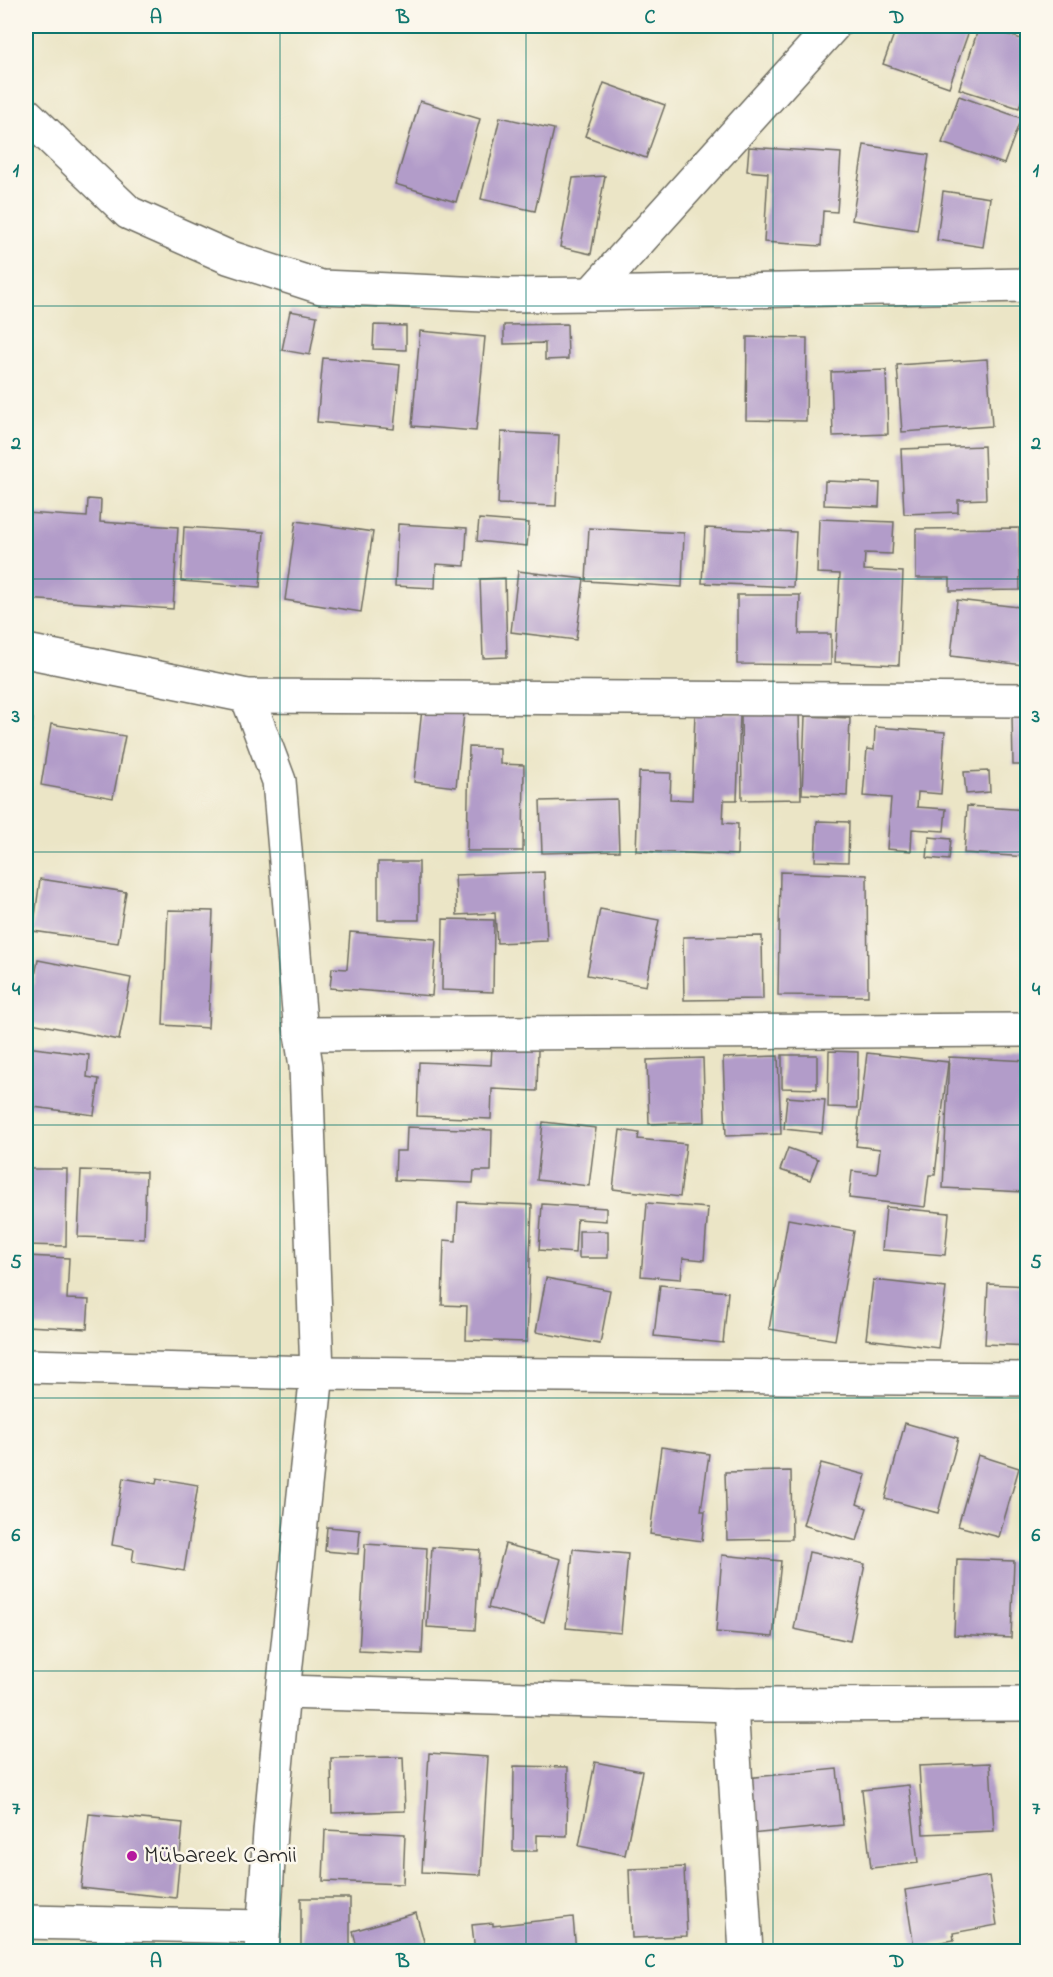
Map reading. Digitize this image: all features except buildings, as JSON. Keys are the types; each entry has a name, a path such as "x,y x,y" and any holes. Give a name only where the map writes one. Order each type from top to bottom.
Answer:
{"street":[{"path":"591,294 834,26"},
{"path":"26,114 129,213 228,257 321,287 508,295 1028,285"},
{"path":"26,651 246,696 1028,700"},
{"path":"26,1922 263,1940 283,1692 317,1373 306,1066 301,1034 279,781 246,696"},
{"path":"301,1034 1028,1030"},
{"path":"26,1366 317,1373 1028,1379"},
{"path":"283,1692 1027,1711"},
{"path":"731,1705 746,1952"}],"place":[{"name":"Mübareek Camii","path":"132,1856"}]}
